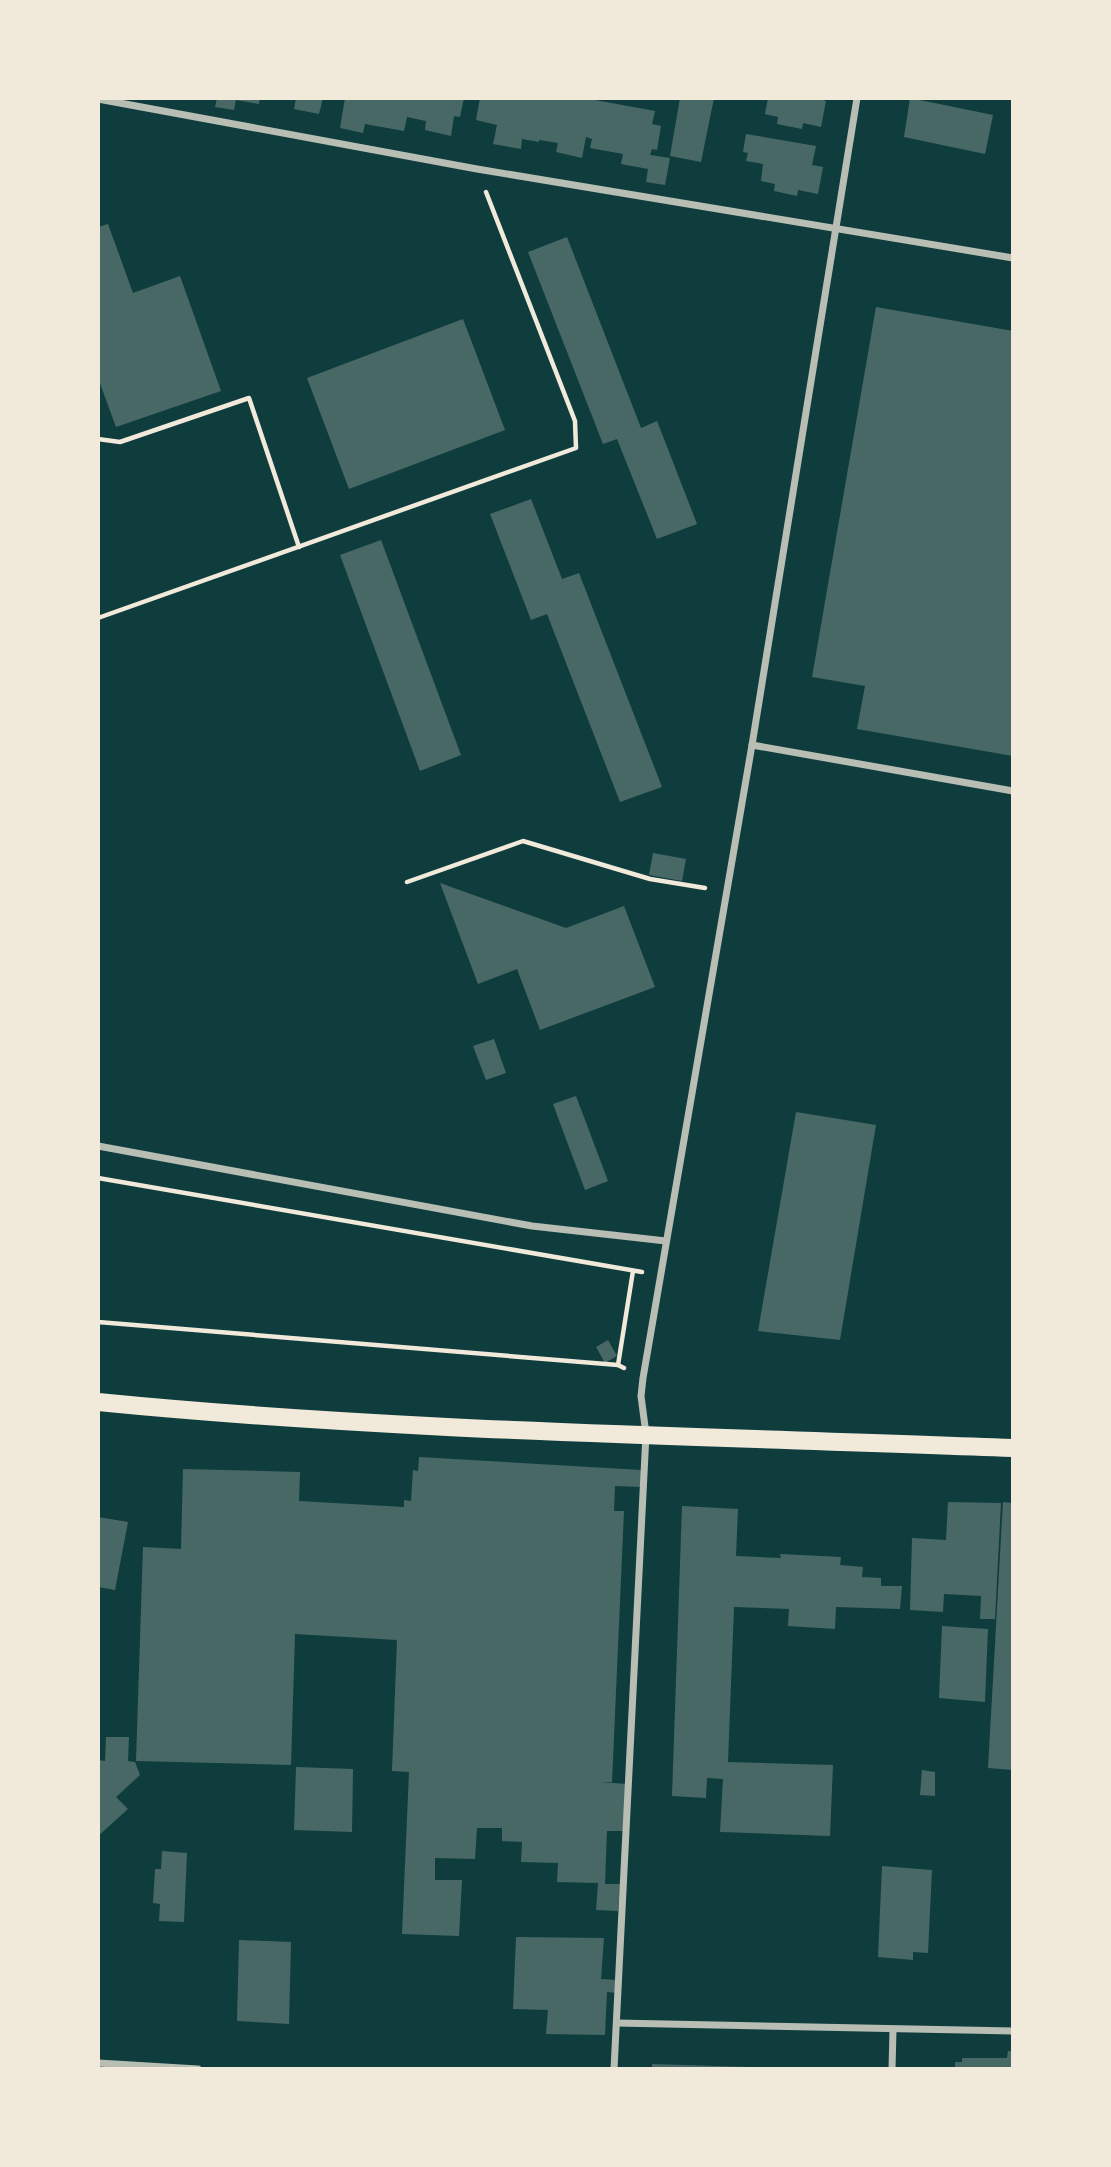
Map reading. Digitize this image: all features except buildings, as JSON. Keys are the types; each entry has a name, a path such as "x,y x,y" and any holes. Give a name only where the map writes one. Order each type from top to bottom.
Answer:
{"main road":[{"path":"98,1402 196,1412 386,1423 1013,1448"}],"street":[{"path":"614,2069 646,1434 643,1378 752,745 857,98"},
{"path":"98,99 477,169 1013,258"},
{"path":"752,745 1013,791"},
{"path":"98,1146 532,1226 666,1241"},
{"path":"617,2023 1013,2031"},
{"path":"892,2069 893,2030"},
{"path":"98,2063 198,2069"}],"path":[{"path":"98,618 576,448 575,421 477,169"},
{"path":"98,439 120,442 249,398 299,547"},
{"path":"407,882 523,841 650,878 727,891"},
{"path":"98,1178 660,1274"},
{"path":"618,1365 633,1271"},
{"path":"98,1322 618,1365 643,1378"}]}
